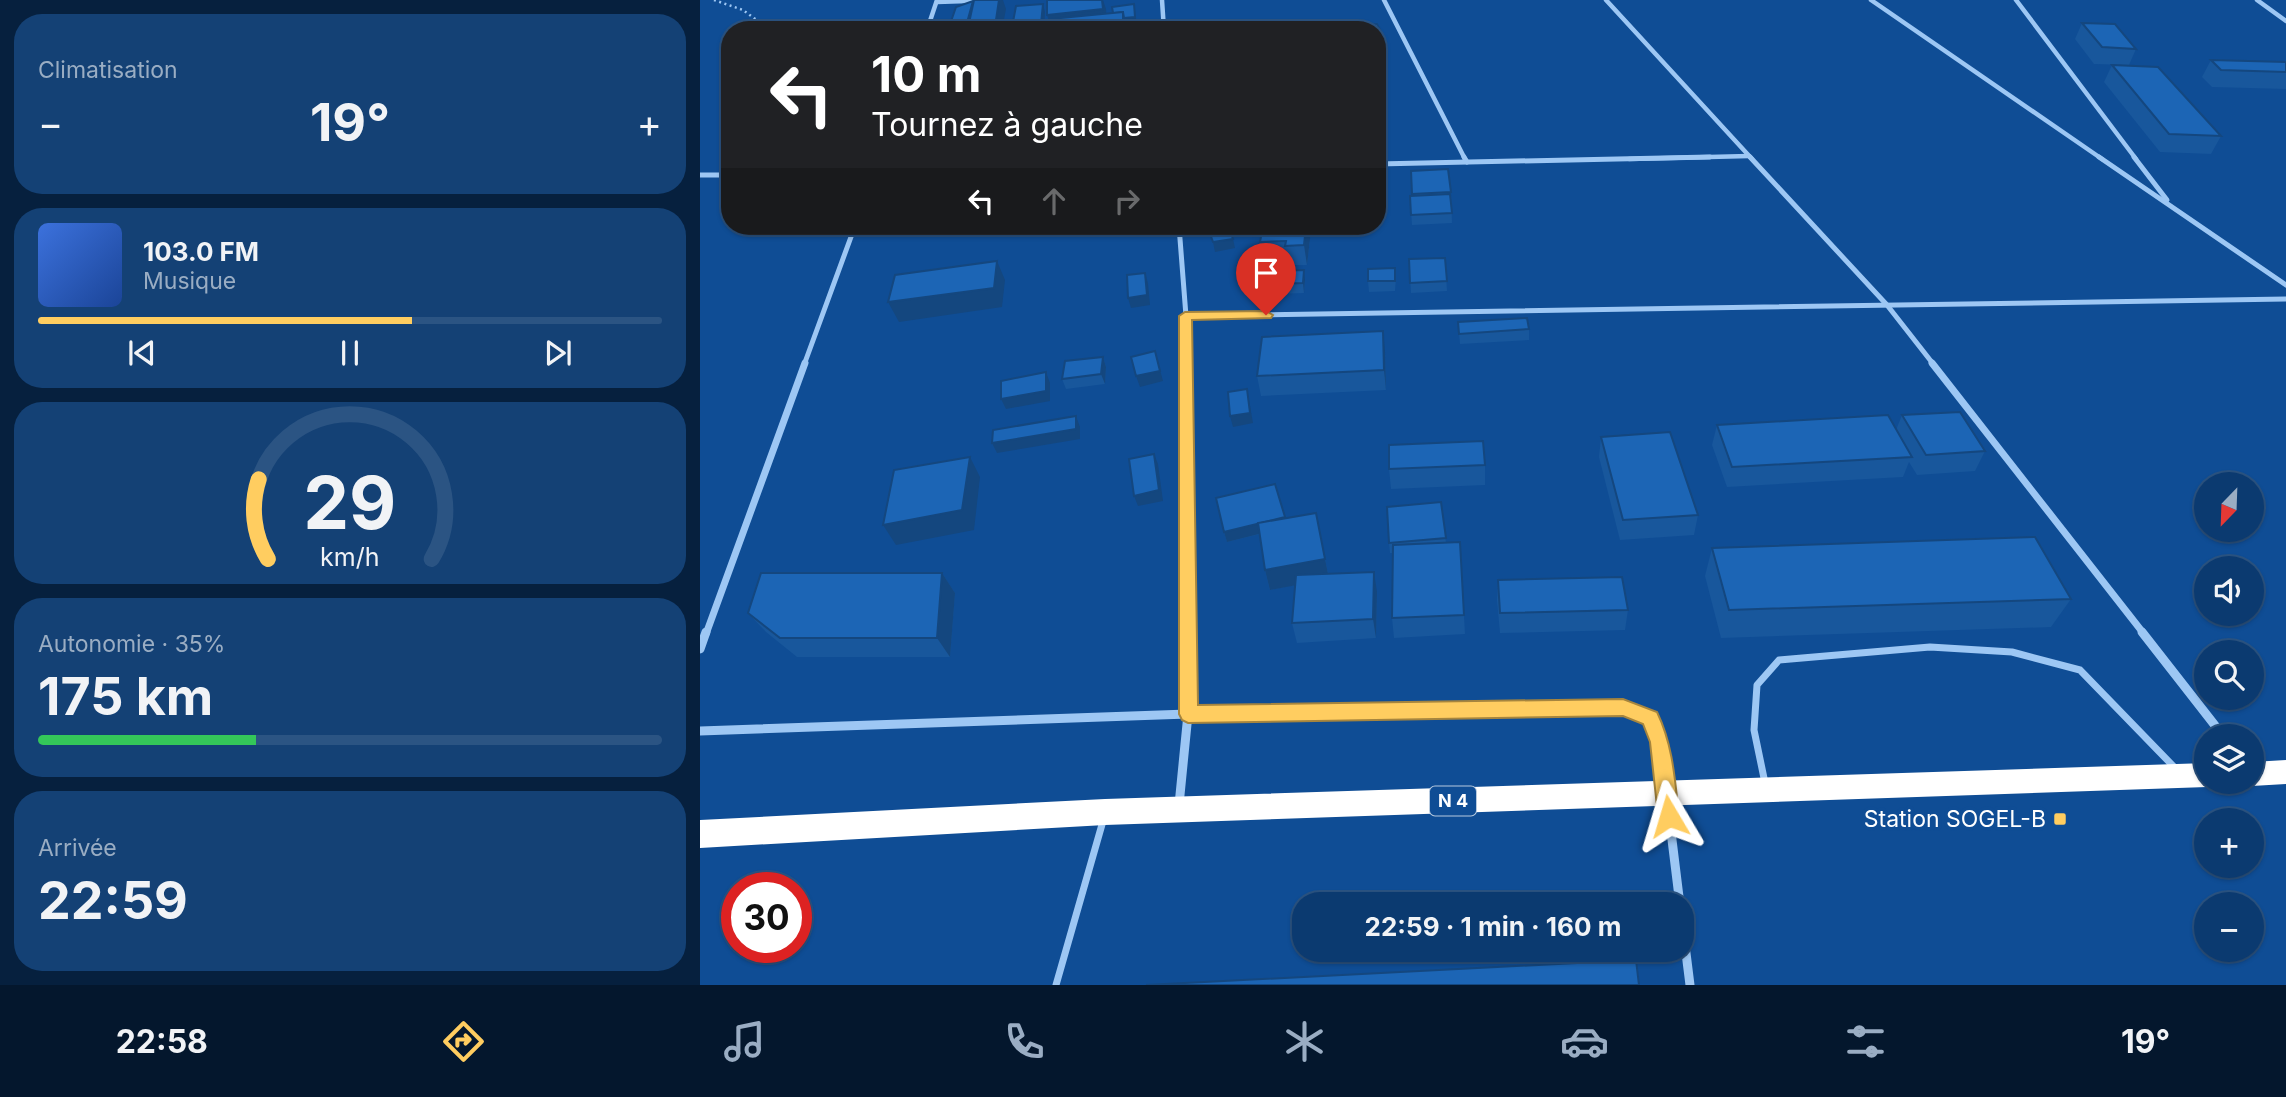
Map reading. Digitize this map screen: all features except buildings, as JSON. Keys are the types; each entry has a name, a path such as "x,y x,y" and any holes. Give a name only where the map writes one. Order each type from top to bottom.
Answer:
{"highway":[{"path":"2264,773 2286,772"},
{"name":"N 4","path":"700,835 1105,811 2194,776"}],"street":[{"path":"929,21 937,1 997,0"},
{"path":"1162,0 1163,21"},
{"path":"1384,0 1467,162"},
{"path":"1606,0 1887,305 2214,724"},
{"path":"1871,0 2286,285"},
{"path":"2016,0 2171,206"},
{"path":"2257,0 2286,21"},
{"path":"1386,164 1749,156"},
{"path":"700,175 721,175"},
{"path":"700,649 852,235"},
{"path":"1179,810 1188,714 1185,316 1180,235"},
{"path":"1185,316 2286,299"},
{"path":"700,731 1188,714 1623,708 1650,718 1660,742 1678,892"},
{"path":"1687,962 1690,985"}],"lane":[{"path":"1766,789 1754,730 1757,685 1779,660 1930,647 2012,652 2080,670 2194,775"},
{"path":"1056,985 1105,811"}],"path":[{"path":"714,0 743,10 758,21"}],"place":[{"name":"Station SOGEL-B","path":"2060,819"}],"route":[{"path":"1266,315 1185,316 1188,714 1623,708 1650,718 1660,742 1669,816"}]}
